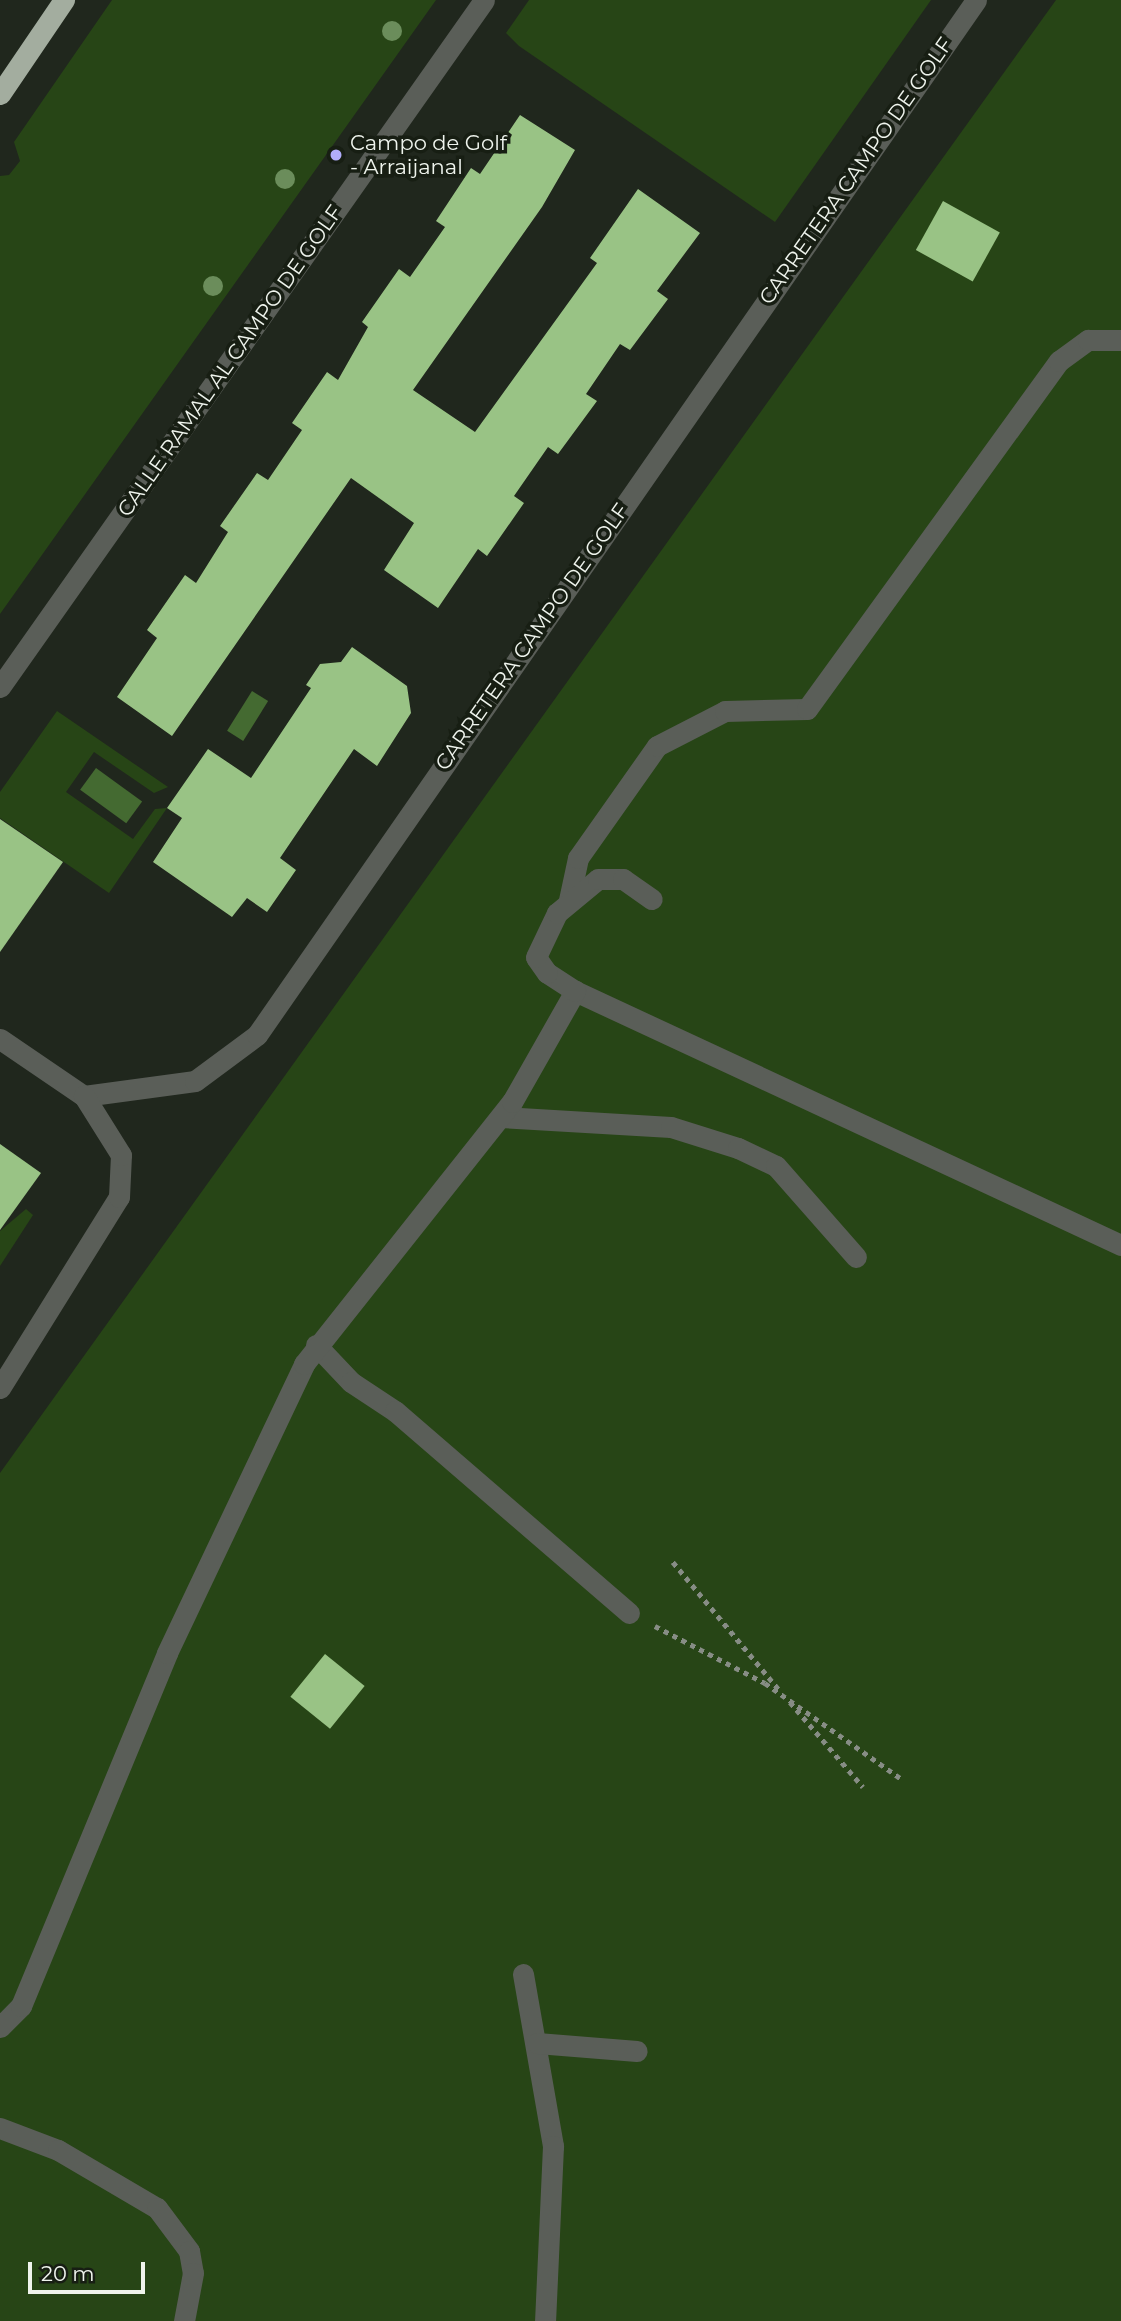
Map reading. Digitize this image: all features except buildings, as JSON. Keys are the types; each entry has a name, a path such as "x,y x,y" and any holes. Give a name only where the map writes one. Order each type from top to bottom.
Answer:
{"highway":[{"path":"0,94 64,0"}],"street":[{"name":"CALLE RAMAL AL CAMPO DE GOLF","path":"0,687 484,0"},
{"name":"CARRETERA CAMPO DE GOLF","path":"84,1096 195,1082 257,1035 976,0"},
{"path":"1121,340 1088,340 1059,361 807,709 725,711 657,746 578,858 569,900 536,957 547,973 575,991 1121,1245"},
{"path":"569,900 598,879 622,879 652,899"},
{"path":"0,2027 21,2006 167,1653 304,1364 316,1345 501,1117 575,991"},
{"path":"0,1039 84,1096 121,1155 119,1197 0,1388"},
{"path":"501,1117 671,1127 738,1148 776,1166 856,1257"},
{"path":"316,1345 341,1371 395,1411 629,1613"},
{"path":"304,1364 341,1371"},
{"path":"523,1974 544,2049 553,2146 545,2321"},
{"path":"544,2049 637,2050"},
{"path":"0,2128 58,2150 157,2208 189,2251 193,2273 184,2321"}],"path":[{"path":"673,1562 863,1787"},
{"path":"629,1613 785,1697 900,1778"}],"shaded area":[{"path":"112,0 436,0 0,614 0,176 9,175 20,161 14,142"},
{"path":"529,0 931,0 775,222 519,46 506,33"},
{"path":"1056,0 1121,0 1121,2321 0,2321 0,1473"},
{"path":"252,691 268,701 243,741 227,731"},
{"path":"57,711 168,787 154,793 94,752 66,792 133,839 155,809 167,808 109,893 0,818 0,792"},
{"path":"96,768 142,802 126,823 80,790"},
{"path":"26,1209 33,1215 0,1266 0,1231"}],"place":[{"name":"Campo de Golf - Arraijanal","path":"336,155"}]}
